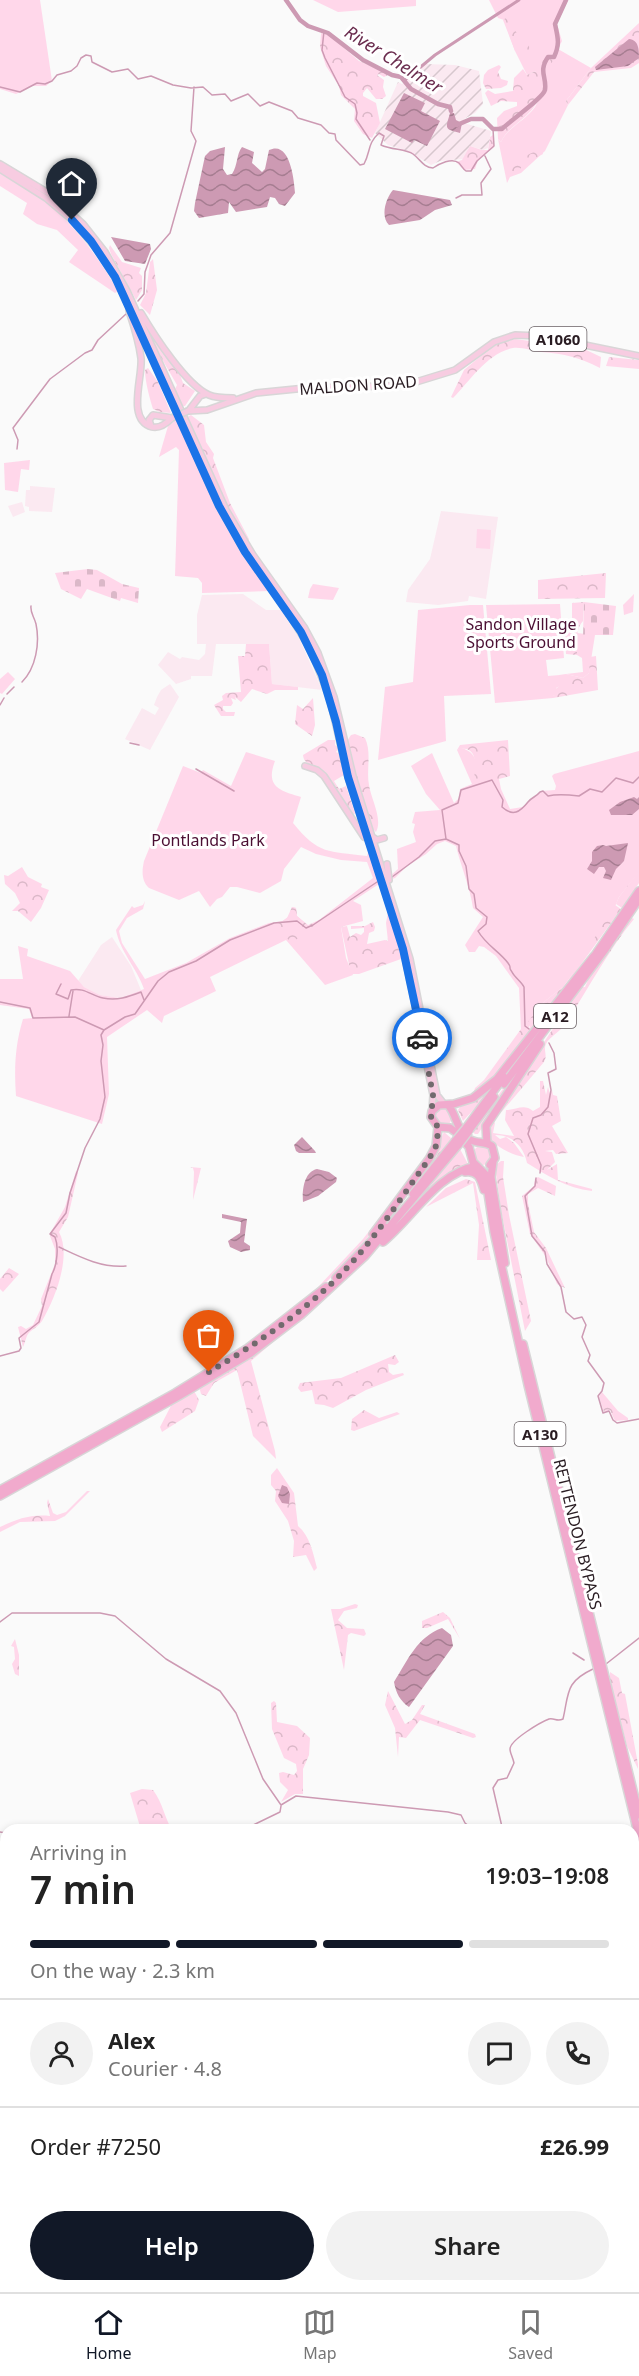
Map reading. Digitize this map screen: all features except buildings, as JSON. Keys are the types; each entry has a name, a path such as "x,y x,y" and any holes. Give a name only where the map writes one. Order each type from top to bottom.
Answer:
{"highway":[{"name":"A12","path":"467,1130 639,891"},
{"name":"A12","path":"365,1256 458,1142 584,976 639,899"},
{"name":"A12","path":"446,1105 473,1098 497,1079 594,956"},
{"name":"A12","path":"487,1143 485,1131 489,1120 584,976"},
{"path":"438,1127 432,1120 432,1111 446,1105 452,1110 457,1125 468,1138 476,1142 487,1143"},
{"name":"A12","path":"355,1258 429,1159 438,1138 438,1127"},
{"name":"RETTENDON BYPASS","path":"438,1127 450,1128 457,1134 466,1143 485,1174 490,1210 523,1362 597,1656"},
{"name":"A12","path":"0,1490 175,1393 248,1348 298,1311 355,1258 397,1214 458,1142"},
{"name":"RETTENDON BYPASS","path":"487,1143 494,1150 491,1177 507,1274 636,1824"},
{"path":"479,1166 493,1162"},
{"name":"A12","path":"0,1496 251,1353 320,1299 365,1256 390,1236 451,1174 479,1166"},
{"name":"A12","path":"432,1193 454,1176 471,1171 481,1179 490,1210"},
{"name":"RETTENDON BYPASS","path":"602,1678 639,1815"}],"main road":[{"path":"0,164 50,194 83,224 105,252 160,342 192,382 209,395 213,403 210,408 188,411 161,426 151,426 143,422 138,414 140,349 126,304 110,269"},
{"path":"0,169 46,198 72,220 91,241 110,269 137,322 219,506 235,536 311,650 330,699 348,777 395,921 410,977 433,1095 432,1111"},
{"path":"127,291 226,510 253,555 304,627 318,653 334,697 370,835 390,892 414,974 437,1095 446,1105"},
{"name":"MALDON ROAD","path":"209,395 226,398 303,388 387,386 416,382 458,369 494,342 515,335 550,338 639,356"},
{"path":"188,411 201,395 209,395"},
{"name":"MALDON ROAD","path":"210,408 243,396"},
{"path":"197,402 201,409"},
{"path":"151,426 149,420 153,415 172,418"},
{"path":"305,766 317,770 324,776 369,846"},
{"path":"370,835 375,839 384,837"},
{"path":"387,864 390,892"}],"shaded area":[{"path":"426,64 455,65 479,71 483,104 475,113 464,119 464,123 491,131 488,148 483,150 470,146 464,159 440,161 431,165 408,151 388,145 375,133 398,82 402,84"},
{"path":"30,486 55,488 52,512 29,511 29,507 25,506 26,490 30,490"},
{"path":"22,502 25,512 13,517 8,506"},
{"path":"441,511 498,517 486,599 469,596 468,601 438,605 406,602 408,590 430,559"},
{"path":"243,594 266,610 281,610 300,640 322,690 272,684 269,644 216,644 212,676 191,676 191,679 176,684 158,665 168,652 180,659 182,657 199,660 205,654 206,644 197,644 197,615 202,595"},
{"path":"170,684 179,697 150,750 125,739 142,708 155,715 159,708 154,705 157,697 161,690"},
{"path":"112,937 131,966 141,990 120,998 100,995 84,987 78,981 101,945"}],"green space":[{"path":"0,0 40,0 52,81 46,86 32,86 16,94 0,89"},
{"path":"313,0 416,0 416,6 338,12"},
{"path":"489,0 568,0 557,24 562,41 558,49 591,68 566,101 568,105 545,151 521,173 510,177 507,183 498,139 501,142 508,132 535,107 541,94 546,71 536,71 527,75 515,51 504,20 498,18"},
{"path":"506,18 522,40 528,43 530,50 515,51 503,20"},
{"path":"639,23 639,63 631,68 594,72 568,105 566,101 591,68"},
{"path":"321,33 329,35 359,61 388,75 384,77 377,75 384,80 383,87 386,96 382,99 376,99 367,88 363,93 363,96 376,103 380,123 372,138 363,134 354,121 355,109 341,95 339,86 326,66 320,47"},
{"path":"554,59 538,101 501,142 498,139 497,118 504,111 517,106 517,102 501,101 491,106 485,93 488,90 495,94 513,91 514,78 523,69 527,75 536,71 543,60"},
{"path":"499,65 501,67 498,72 501,79 508,81 507,85 501,88 486,89 483,83 484,75 488,70"},
{"path":"493,135 494,147 478,160 475,169 464,170 456,162 462,160 470,146 488,150 490,137"},
{"path":"538,150 543,154 523,164 518,173 506,175 517,160"},
{"path":"0,173 37,195 68,223 95,255 118,291 115,293 69,262 78,250 57,230 37,224 23,214 27,203 0,186"},
{"path":"110,245 122,262 141,268 139,273 142,276 142,290 136,300 111,254"},
{"path":"153,259 157,290 150,315 140,305 146,293 150,262"},
{"path":"515,339 582,348 601,357 600,368 572,357 513,348 487,362 453,398 451,397 464,370 494,345"},
{"path":"154,340 179,372 183,383 195,391 185,406 182,406 175,389 177,385 155,347"},
{"path":"609,357 639,360 639,369 606,366"},
{"path":"148,368 158,382 171,413 153,409 146,380 145,370"},
{"path":"191,415 204,425 206,442 214,454 213,458 230,503 249,539 248,544 218,488 187,417"},
{"path":"176,420 229,531 269,591 202,593 202,583 198,578 175,576 179,450 176,447 159,457 168,426"},
{"path":"30,460 29,470 21,469 18,492 5,490 4,463"},
{"path":"477,529 491,530 490,549 476,548"},
{"path":"97,570 122,584 139,588 138,603 121,598 120,601 87,589 81,599 61,589 55,573"},
{"path":"606,573 605,598 538,599 538,580"},
{"path":"313,584 339,588 333,600 308,598"},
{"path":"634,594 633,612 624,615 623,605"},
{"path":"584,602 583,621 577,637 577,655 566,654 564,627 572,626 572,603"},
{"path":"584,602 616,606 613,635 583,635"},
{"name":"Sandon Village Sports Ground","path":"560,604 564,658 546,660 548,676 560,675 560,686 556,688 559,691 557,695 553,698 495,703 486,605"},
{"path":"483,605 491,694 444,696 446,741 378,760 385,687 413,682 418,610"},
{"path":"577,633 595,635 589,673 583,678 566,674 583,672 582,658 577,655"},
{"path":"246,644 269,644 272,684 298,687 298,690 275,690 267,694 252,689 241,702 235,697 236,700 231,698 233,703 231,706 223,706 226,712 235,712 234,716 221,716 214,705 223,700 222,696 226,693 241,692 238,656 245,656"},
{"path":"596,656 598,690 553,698 558,693 556,689 560,685 559,675 566,674 583,678 589,673 590,657"},
{"path":"8,672 15,679 2,694 0,693 0,679"},
{"path":"313,698 315,725 312,736 295,724 297,705 303,709"},
{"path":"355,734 365,738 367,744 369,785 378,821 376,832 370,826 349,752 347,741 351,735"},
{"path":"328,740 335,740 335,745 339,748 336,752 340,754 344,775 334,781 339,789 346,786 355,813 353,816 329,779 307,762 303,755"},
{"path":"508,740 510,776 499,779 501,789 493,783 473,781 474,758 469,750 457,750 460,745"},
{"name":"Pontlands Park","path":"461,748 471,753 476,761 478,783 493,783 501,789 510,809 523,807 541,791 555,790 556,786 552,776 554,774 639,751 639,872 619,897 614,909 564,986 539,1006 528,1029 521,1029 519,988 496,956 479,946 475,952 469,952 465,945 483,917 473,908 456,846 445,841 437,844 395,878 379,884 353,901 361,905 363,921 341,927 346,958 353,975 325,985 286,940 210,977 216,991 164,1016 162,1023 147,1010 107,1037 109,1094 102,1124 16,1096 15,1067 18,1038 23,1019 32,1018 29,1009 0,1005 0,979 23,979 18,946 28,949 27,956 70,971 84,987 100,995 120,998 144,989 121,946 116,930 132,906 134,908 143,905 145,901 143,909 127,918 119,931 122,943 145,979 186,963 230,938 269,923 283,921 289,916 292,907 296,908 297,916 308,926 373,878 367,862 341,860 316,854 301,847 284,869 281,881 260,893 230,887 210,907 199,891 179,900 149,888 143,879 144,861 183,766 201,773 203,770 231,786 246,752 275,761 272,770 273,782 281,790 301,797 293,823 302,833 325,850 367,856 369,850 389,877 398,869 397,849 416,842 413,832 415,824 412,823 415,812 440,810 426,794 411,766 432,753 454,803 459,798 460,789 472,784 457,750"},
{"path":"22,867 28,877 49,890 41,908 31,922 18,911 12,911 20,903 15,893 5,884 4,875 8,876"},
{"path":"639,871 639,883 622,908 616,904 619,897"},
{"path":"615,905 621,909 533,1031 488,1085 472,1097 475,1088 484,1080 521,1029 529,1029 528,1022 539,1006 565,985"},
{"path":"292,907 296,908 297,916 308,925 319,920 320,923 309,935 291,941 276,925 287,918"},
{"path":"388,912 403,954 401,959 359,974 351,974 341,927 347,926 350,937 356,933 361,935 364,932 364,928 351,929 351,926 365,926 373,922 374,931 369,933 367,944 388,941 386,923"},
{"path":"630,917 634,919 606,958 565,1024 547,1042 544,1062 499,1115 580,987 585,987 591,973"},
{"path":"540,1081 543,1081 546,1095 548,1087 550,1094 552,1090 553,1095 557,1096 561,1121 552,1126 568,1153 556,1154 553,1150 545,1151 552,1152 555,1162 547,1170 557,1164 558,1180 592,1189 592,1191 566,1184 550,1177 527,1163 523,1152 517,1143 507,1137 495,1135 500,1139 506,1137 514,1143 524,1157 504,1150 489,1136 493,1121 495,1123 493,1133 514,1136 505,1120 506,1110 523,1107 533,1111 540,1107"},
{"path":"508,1082 511,1084 478,1134 475,1134 472,1131"},
{"path":"487,1091 489,1093 463,1121 458,1110 460,1107 475,1101"},
{"path":"443,1108 449,1111 452,1117 449,1123 443,1126 437,1123 434,1117 437,1111"},
{"path":"444,1132 451,1138 450,1141 429,1167 428,1165"},
{"path":"483,1145 490,1148 493,1155 490,1162 483,1165 476,1162 473,1155 476,1148"},
{"path":"460,1149 468,1164 452,1171 428,1190 437,1176"},
{"path":"504,1161 503,1177 509,1215 531,1321 525,1331 501,1210 496,1174 497,1164"},
{"path":"190,1167 201,1168 193,1200 194,1172"},
{"path":"76,1171 78,1173 68,1217 59,1232 64,1253 57,1290 47,1312 40,1323 28,1334 23,1347 18,1327 26,1329 33,1325 42,1306 41,1299 55,1264 55,1249 50,1236 65,1207"},
{"path":"538,1177 556,1186 555,1196 538,1188 528,1194 534,1232 546,1248 565,1288 557,1284 546,1257 530,1234 522,1196 534,1186 535,1179"},
{"path":"466,1179 475,1182 491,1260 477,1260 479,1225 473,1183 426,1207 446,1188"},
{"path":"384,1212 387,1213 358,1249 327,1282 304,1302 363,1239"},
{"path":"9,1268 19,1274 3,1292 0,1289 0,1279"},
{"path":"280,1336 251,1361 276,1459 253,1436 237,1370 214,1383 206,1396 201,1394 199,1386"},
{"path":"395,1355 399,1362 395,1365 388,1364 389,1372 393,1375 403,1373 404,1375 366,1390 333,1408 315,1404 312,1390 301,1392 298,1388 300,1383 341,1378"},
{"path":"193,1389 199,1400 195,1411 162,1432 160,1427 174,1400"},
{"path":"602,1392 628,1420 615,1421 610,1410 604,1412 599,1397"},
{"path":"364,1410 379,1418 397,1412 400,1414 354,1431 351,1430 352,1419"},
{"path":"277,1468 294,1493 298,1526 310,1545 317,1568 314,1571 306,1555 293,1557 294,1541 288,1521 275,1501 276,1491 271,1485 271,1475"},
{"path":"87,1491 90,1491 65,1516 55,1521 20,1522 0,1532 0,1527 18,1519 30,1516 50,1516 48,1499 53,1513 57,1515 66,1512"},
{"path":"358,1605 357,1608 344,1611 338,1620 347,1628 364,1629 366,1634 364,1636 351,1633 348,1635 344,1670 331,1609 340,1609"},
{"path":"443,1612 450,1618 460,1639 448,1619 422,1628 422,1621"},
{"path":"15,1639 19,1655 19,1676 15,1674 12,1664 15,1659 14,1647 11,1646"},
{"path":"610,1672 619,1678 622,1693 625,1694 638,1769 627,1746"},
{"path":"388,1691 405,1724 412,1720 422,1705 425,1705 420,1714 475,1734 476,1737 473,1738 420,1720 406,1738 399,1737 398,1757 395,1728 385,1705"},
{"path":"274,1701 277,1722 297,1726 310,1738 309,1755 303,1769 303,1794 295,1794 281,1802 288,1790 280,1782 279,1773 294,1775 297,1771 296,1764 284,1758 272,1729 271,1703"},
{"path":"142,1789 153,1790 169,1824 139,1824 130,1793"}],"water":[{"path":"629,39 637,43 639,58 628,66 596,70 595,67"},
{"path":"404,93 425,103 421,111 440,121 427,146 414,140 412,143 385,129"},
{"path":"450,113 454,113 456,120 462,123 460,133 447,127"},
{"path":"225,147 223,169 227,175 234,171 242,147 254,152 252,163 262,172 265,169 269,150 276,148 282,151 290,162 295,193 285,206 270,197 267,207 236,212 229,202 228,213 199,218 194,211 205,156 210,151"},
{"path":"393,190 450,200 452,205 435,210 420,220 389,225 384,212"},
{"path":"111,237 150,244 151,249 145,264 125,261"},
{"path":"634,797 637,799 639,797 639,809 632,815 611,815 609,810 620,802"},
{"path":"628,843 624,861 616,869 611,880 603,878 606,871 604,867 599,867 594,874 587,869 592,861 592,852 597,846"},
{"path":"302,1137 316,1153 296,1151 294,1145"},
{"path":"317,1169 329,1172 337,1178 336,1182 318,1196 303,1202 307,1178"},
{"path":"222,1214 247,1219 244,1242 250,1246 250,1250 241,1252 230,1247 228,1241 240,1233 241,1222 222,1218"},
{"path":"282,1485 287,1487 290,1494 289,1504 282,1503 278,1496"},
{"path":"442,1628 451,1635 453,1646 409,1707 399,1696 394,1682 420,1643"}],"waterway":[{"name":"River Chelmer","path":"286,0 300,20 308,26 328,33 363,60 392,75 401,77 411,89 438,104 450,107 451,111"},
{"path":"405,80 435,55 519,0"},
{"name":"River Chelmer","path":"457,125 471,119 483,119 493,129 502,129 543,94 545,62 548,57 554,57 556,52 558,41 555,24 566,0"},
{"path":"324,31 322,50 325,58 345,97 355,104 356,119 370,140"},
{"path":"0,87 20,92 37,83 45,84 57,75 71,71 81,58 86,55 91,56 92,62 112,72 128,69 138,79 151,76 173,85 203,87 212,95 225,94 231,101 248,94 260,106 269,102 292,111 298,118 321,125 329,133 335,134 336,140 360,165 364,164 371,144 379,133 384,136 381,145 410,152 427,166 433,168 442,163 456,161 466,171 471,171 477,161 494,146 493,129"},
{"path":"138,301 144,294 145,272 151,255 170,233 196,141 191,131 194,87"},
{"path":"456,198 462,195 482,195 481,183 491,169 485,156"},
{"path":"17,449 18,440 13,428 50,379 92,350 98,340 126,314"},
{"path":"22,682 31,670 37,647 36,624 31,606"},
{"path":"7,694 14,687"},
{"path":"0,705 4,698"},
{"path":"130,743 139,745"},
{"path":"196,769 234,791"},
{"path":"529,1029 525,1026 524,987 513,974 508,963 478,931 486,924 487,917 476,908 474,894 469,889 466,866 459,851 459,845 446,839 442,810 458,803 461,790 492,780 503,800 502,807 510,812 516,812 543,791 548,796 579,796 590,789 602,792 616,778 633,783 639,777"},
{"path":"392,877 419,857 435,841 446,839"},
{"path":"0,1356 19,1351 21,1348 19,1338 39,1322 57,1256 55,1237 50,1234 66,1213 85,1148 100,1119 105,1097 101,1061 103,1045 101,1035 104,1030 125,1017 135,1014 158,981 169,972 196,961 230,940 274,923 297,921 306,928 313,925 377,882"},
{"path":"61,984 56,994 68,999 71,990 76,989 113,999 141,992 144,1000"},
{"path":"69,1016 73,991"},
{"path":"0,1002 30,1008 33,1018 75,1017 104,1030"},
{"path":"540,1173 541,1165 528,1134 533,1118 541,1115 548,1107 551,1090 548,1073 556,1069 554,1053 549,1043"},
{"path":"536,1178 535,1186 525,1196 532,1236 545,1252 547,1264 561,1287 566,1312 574,1319 582,1317 586,1325 582,1337 590,1355 588,1361 604,1383 598,1396 603,1413 609,1411 617,1423 639,1419"},
{"path":"59,1247 99,1264 126,1266"},
{"path":"0,1622 12,1613 100,1613 115,1616 166,1659 220,1691 236,1713 263,1779 281,1805 296,1796 448,1812 461,1815 466,1824"},
{"path":"606,1664 639,1638"},
{"path":"573,1653 584,1660"},
{"path":"501,1824 493,1788 498,1780 507,1778 514,1763 510,1751 511,1745 526,1732 545,1721 563,1719 570,1689 577,1679 593,1669"},
{"path":"255,1824 280,1812 281,1806"}],"way so far":[{"path":"209,1372 248,1348 298,1311 339,1275 407,1191 429,1159 436,1146 438,1127 431,1118 433,1095 422,1038"}],"route":[{"path":"72,220 91,241 115,277 219,506 245,552 301,632 322,675 336,722 348,777 403,949 422,1038"}]}
